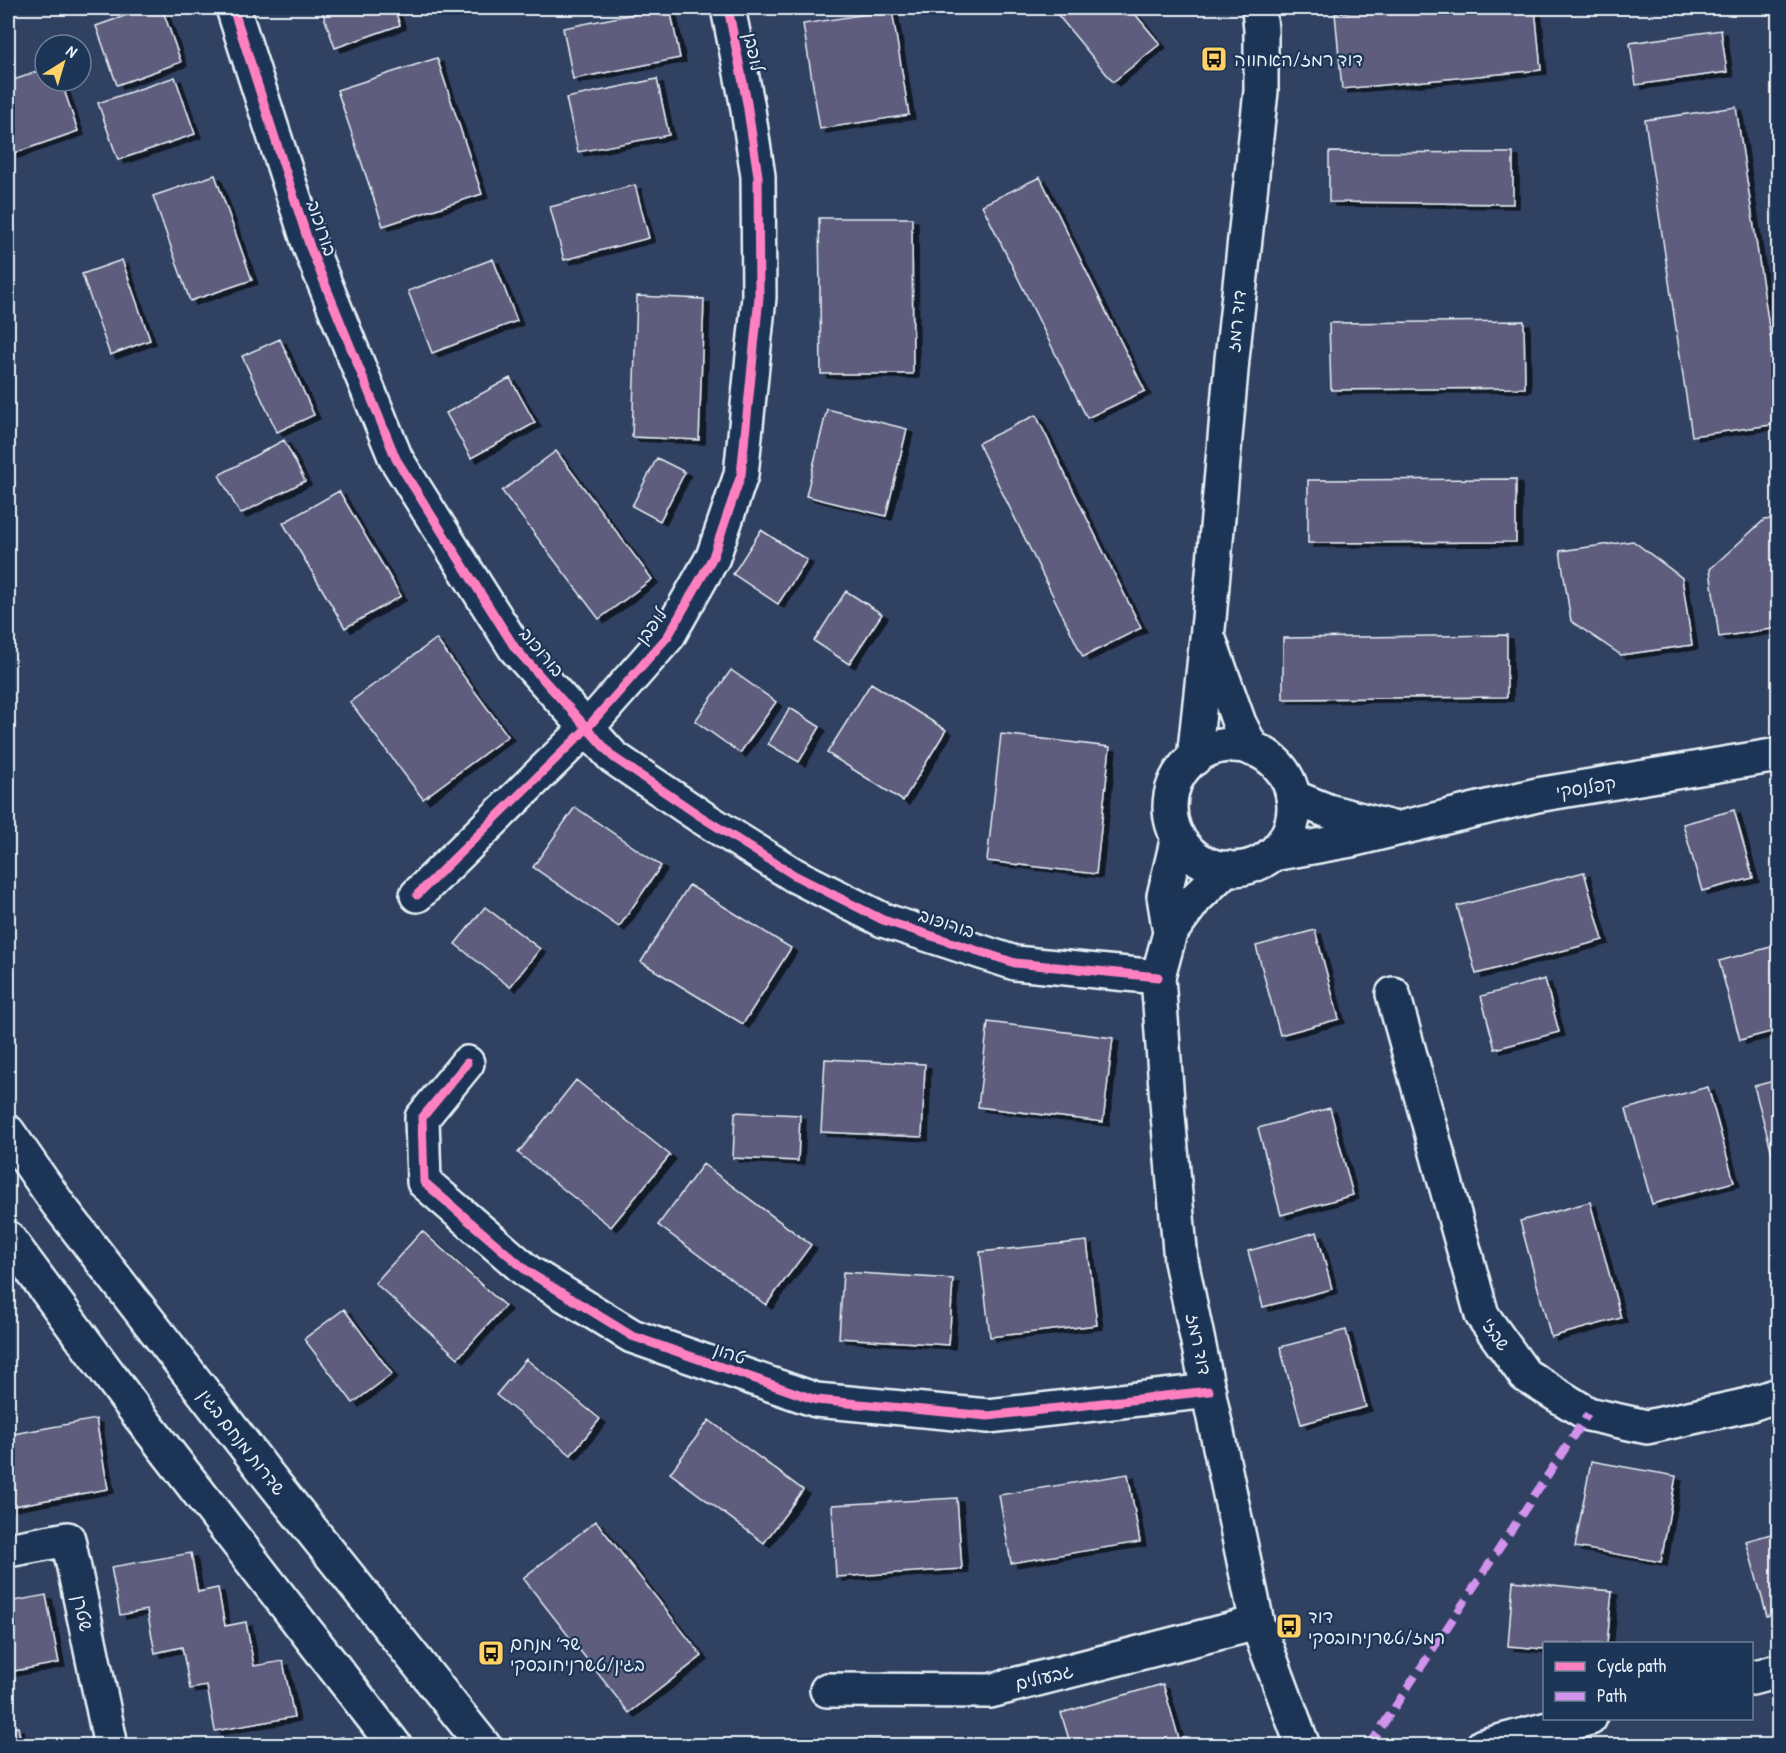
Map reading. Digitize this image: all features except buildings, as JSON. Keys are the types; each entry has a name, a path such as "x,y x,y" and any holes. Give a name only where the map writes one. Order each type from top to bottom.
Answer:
{"street":[{"name":"בורוכוב","path":"233,8 310,247 396,459 515,648 613,757 700,816 794,875 883,920 1015,963 1158,977"},
{"name":"לופבן","path":"417,895 587,729 668,636 713,557 741,475 759,297 758,176 747,104 728,8"},
{"name":"דוד רמז","path":"1194,759 1208,634 1232,359 1261,91 1259,8"},
{"name":"דוד רמז","path":"1208,634 1239,723 1251,749"},
{"path":"1239,745 1251,749 1260,752 1277,764 1287,778 1293,797 1294,810 1291,827 1283,843 1273,854 1252,866 1213,867 1195,858 1181,843 1172,825 1169,806 1173,786 1183,768 1199,754 1219,746 1239,745"},
{"name":"קפלנסקי","path":"1273,854 1396,829 1537,795 1779,755"},
{"name":"קפלנסקי","path":"1293,797 1328,811 1396,829"},
{"name":"דוד רמז","path":"1170,933 1164,896 1178,837"},
{"name":"דוד רמז","path":"1227,868 1196,898 1170,933 1158,977 1181,1261 1257,1623 1303,1746"},
{"name":"שבזי","path":"1393,994 1482,1315 1525,1376 1588,1414 1647,1427 1748,1405 1779,1395"},
{"name":"טהון","path":"467,1063 422,1118 424,1182 528,1272 632,1336 816,1400 988,1416 1209,1391"},
{"name":"שדרות מנחם בגין","path":"8,1132 58,1204 268,1477 484,1746"},
{"path":"8,1238 138,1414 395,1746"},
{"name":"שטרן","path":"8,1550 68,1539 111,1746"},
{"name":"גבעולים","path":"827,1690 990,1691 1257,1623"},
{"path":"1753,1678 1779,1671"},
{"path":"1483,1746 1586,1720"}],"marked path":[{"path":"1369,1746 1588,1414"}],"cycle path":[{"path":"233,8 310,247 396,459 515,648 613,757 700,816 794,875 883,920 1015,963 1158,977"},
{"path":"417,895 587,728 668,636 713,557 741,475 759,297 758,176 747,103 728,8"},
{"path":"467,1063 422,1118 424,1182 528,1272 632,1336 816,1400 988,1416 1209,1391"}],"place":[{"name":"דוד רמז/האחווה","path":"1214,59"},
{"name":"דוד רמז/טשרניחובסקי","path":"1289,1626"},
{"name":"שד׳ מנחם בגין/טשרניחובסקי","path":"491,1653"}]}
